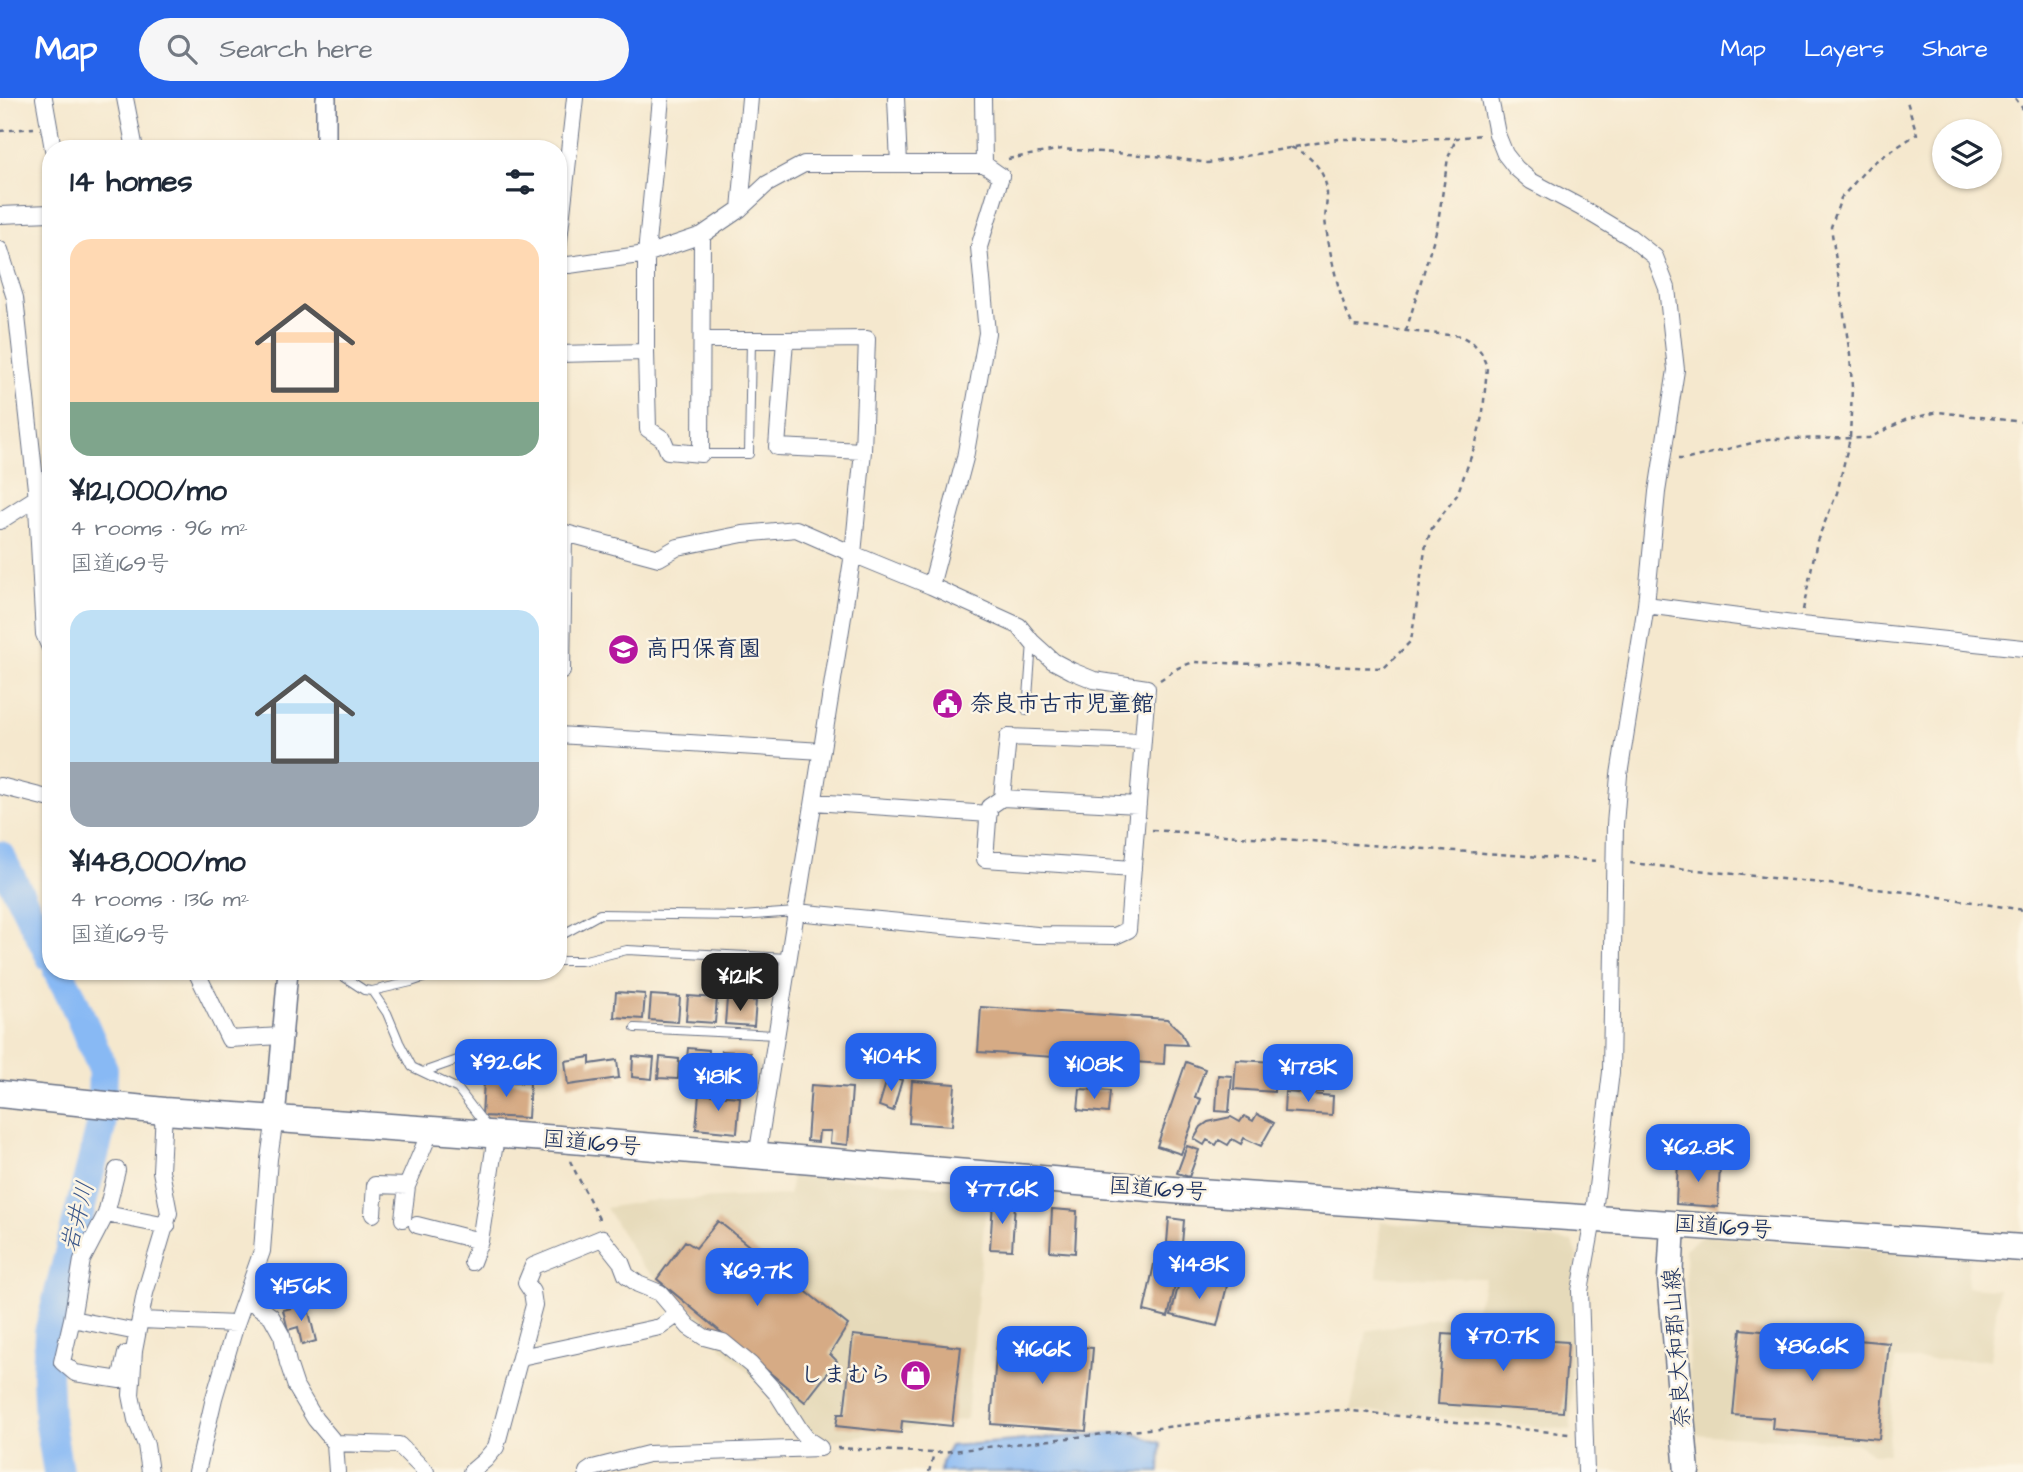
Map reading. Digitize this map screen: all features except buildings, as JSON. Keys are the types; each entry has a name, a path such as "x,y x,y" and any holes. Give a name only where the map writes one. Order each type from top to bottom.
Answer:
{"highway":[{"name":"国道169号","path":"0,1094 164,1111 430,1132 559,1139 1199,1192 2023,1248"}],"main road":[{"name":"奈良大和郡山線","path":"1673,1224 1670,1279 1686,1472"}],"street":[{"path":"44,98 51,140"},
{"path":"125,98 133,140"},
{"path":"326,98 326,140"},
{"path":"567,170 575,98"},
{"path":"661,98 646,254 648,429 663,439 668,451 701,454 702,235"},
{"path":"740,209 750,98"},
{"path":"896,98 899,164"},
{"path":"983,98 984,164"},
{"path":"1490,98 1497,134 1505,154 1516,168 1531,181 1630,237 1655,257 1667,288 1676,370 1662,460 1646,605 1619,775 1615,825 1611,1072 1593,1220 1580,1291 1586,1472"},
{"path":"567,265 646,254 702,235 740,209 767,184 804,164 984,164 1001,176 979,247 987,333 965,458 931,586"},
{"path":"0,215 42,213"},
{"path":"0,250 15,298 36,494 42,599"},
{"path":"702,340 867,339 863,451 853,554 757,1157"},
{"path":"785,340 777,447 863,451"},
{"path":"567,354 646,352"},
{"path":"0,521 42,487"},
{"path":"567,534 659,558 678,547 743,534 796,529 1019,626 1032,642 1054,661 1094,680 1147,688 1128,930 1115,936 1037,935 796,912"},
{"path":"1646,605 1801,625 2023,648"},
{"path":"567,736 822,751"},
{"path":"1002,798 1008,737 1143,742"},
{"path":"0,786 42,797"},
{"path":"1133,869 985,859 989,807 1002,798 1139,805"},
{"path":"814,802 989,814"},
{"path":"200,980 229,1038 281,1036"},
{"path":"197,1472 214,1398 262,1251 287,980"},
{"path":"150,1472 146,1445 136,1420 131,1395 134,1351 145,1293 169,1213 161,1171 164,1111"},
{"path":"430,1132 407,1186 410,1222 480,1241"},
{"path":"472,1262 480,1241 496,1136"},
{"path":"117,1170 106,1214 82,1260 62,1362 75,1373 120,1380 126,1352 134,1351"},
{"path":"373,1214 375,1185 407,1186"},
{"path":"106,1214 167,1226"},
{"path":"471,1472 496,1447 534,1305 532,1292 526,1283 533,1266 602,1238 621,1262 626,1275 638,1284 660,1293 689,1327 704,1337 723,1342 751,1365 778,1395 808,1440 820,1448"},
{"path":"246,1298 271,1316 282,1336 296,1387 315,1419 335,1443 337,1472"},
{"path":"521,1357 660,1327 677,1315"},
{"path":"72,1319 139,1326 236,1325"},
{"path":"335,1443 399,1446 426,1472"},
{"path":"587,1472 593,1468 649,1454 820,1448"}],"lane":[{"path":"701,454 749,454 751,339"},
{"path":"1027,711 1032,642"},
{"path":"567,932 600,914 742,916 796,912"},
{"path":"567,961 580,961 627,950 787,958"},
{"path":"349,980 364,990 417,980"},
{"path":"372,990 387,1013 412,1067 458,1089 481,1121 496,1136"},
{"path":"635,1028 776,1035"},
{"path":"423,1072 492,1048"}],"path":[{"path":"1801,625 1817,541 1837,493 1850,438 1850,355 1832,227 1841,198 1870,165 1917,134 1906,98"},
{"path":"2015,98 2023,108"},
{"path":"0,131 48,127"},
{"path":"984,164 1062,149 1208,163 1338,139 1457,138 1497,134"},
{"path":"1406,331 1437,228 1448,158 1457,138"},
{"path":"1147,688 1178,668 1194,662 1384,668 1410,641 1426,544 1432,528 1457,495 1476,443 1483,412 1486,367 1481,352 1461,336 1353,326 1344,307 1325,224 1327,190 1318,167 1304,152 1290,147"},
{"path":"1662,460 1688,459 1768,439 1869,438 1905,420 1938,412 2023,422"},
{"path":"1137,829 1615,862 1915,893 2023,910"},
{"path":"559,1139 605,1232 602,1238"},
{"path":"820,1448 934,1453 1261,1416 1342,1410 1583,1435"},
{"path":"929,1472 934,1453"}],"shaded area":[{"path":"792,1175 987,1190 967,1419 827,1441 818,1439 703,1329 666,1285 641,1265 606,1208 645,1201 789,1195"},
{"path":"1380,1222 1573,1242 1577,1254 1571,1330 1571,1430 1431,1415 1350,1411 1367,1331 1431,1319 1473,1315 1485,1278 1377,1277"},
{"path":"1703,1235 1969,1257 1967,1287 1999,1289 1990,1360 1895,1360 1888,1454 1873,1454 1855,1443 1691,1434 1685,1249"}],"water":[{"path":"1129,1432 1161,1443 1160,1472 940,1472 941,1463 950,1446"}],"waterway":[{"name":"岩井川","path":"0,856 42,939"},
{"name":"岩井川","path":"58,1472 49,1418 49,1333 101,1127 103,1069 63,980"}],"place":[{"name":"高円保育園","path":"623,649"},
{"name":"奈良市古市児童館","path":"947,704"},
{"name":"しまむら","path":"915,1375"}]}
